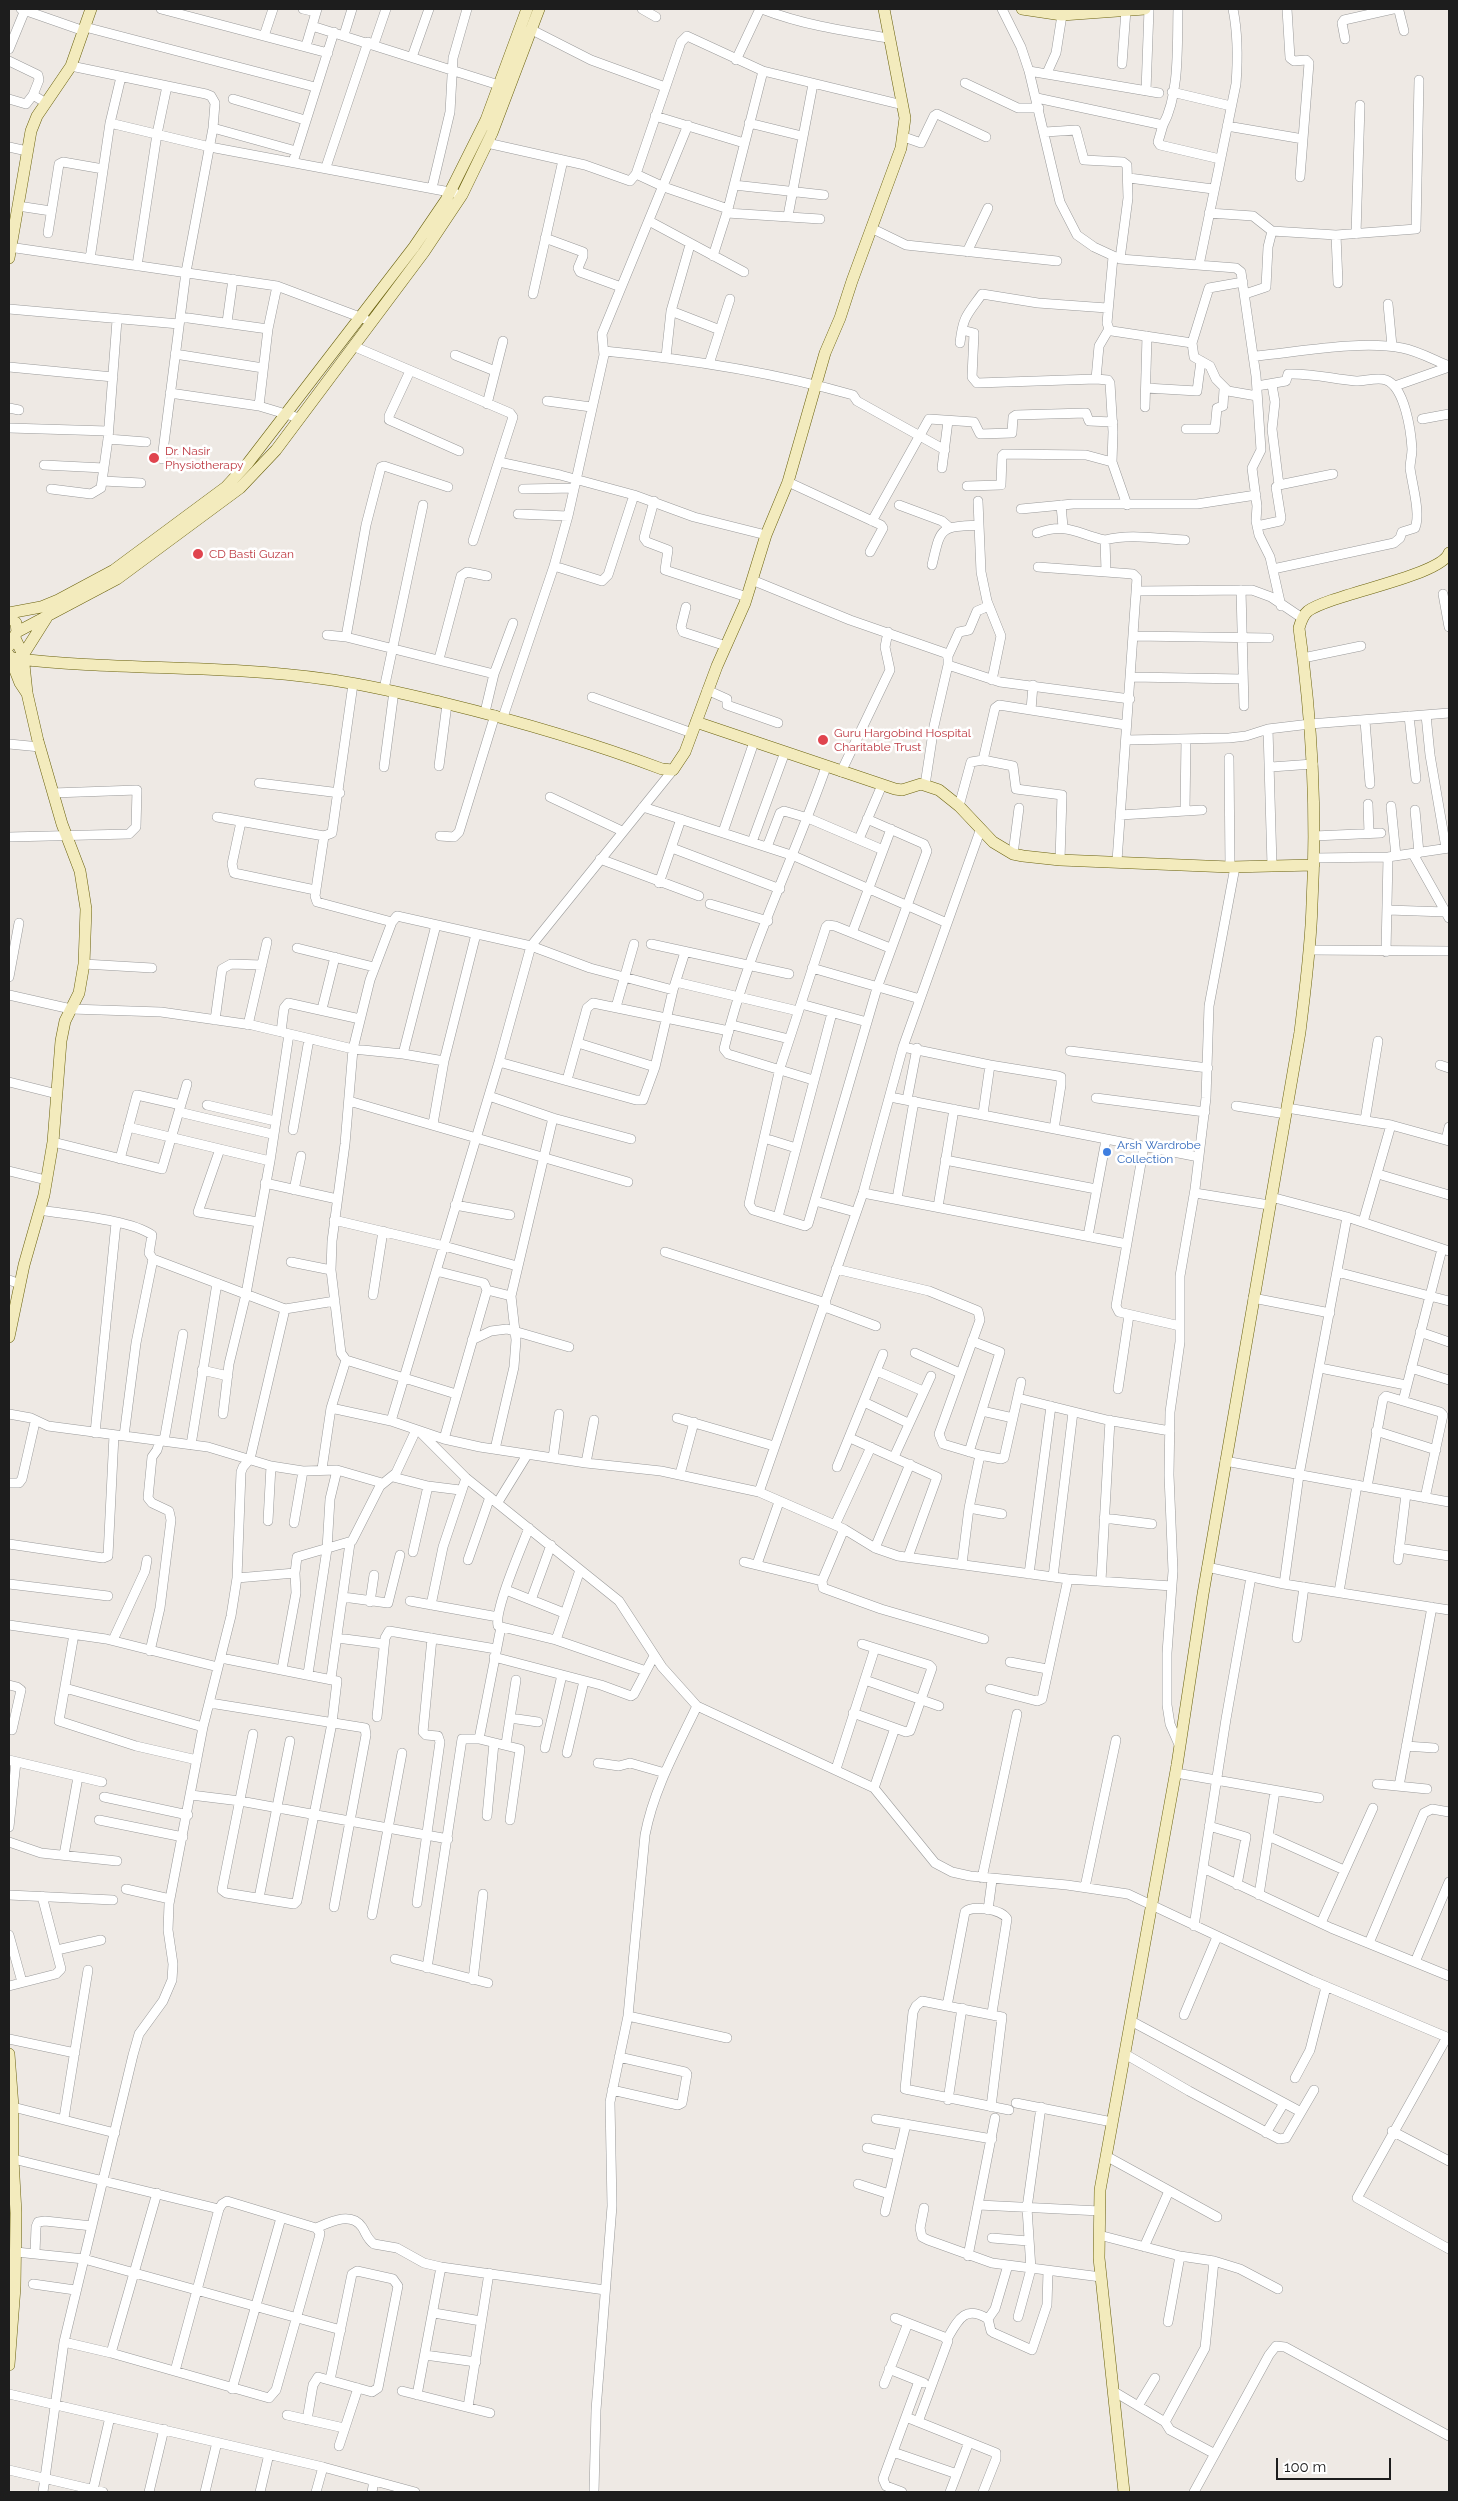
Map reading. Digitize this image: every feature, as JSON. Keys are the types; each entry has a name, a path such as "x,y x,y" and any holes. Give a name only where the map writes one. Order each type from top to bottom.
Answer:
{"street":[{"path":"9,49 23,9 84,29 316,87"},
{"path":"91,9 71,66 34,123 9,250 90,259 277,286 365,319"},
{"path":"161,9 328,53"},
{"path":"264,36 273,9"},
{"path":"303,9 317,10 306,46"},
{"path":"344,35 352,9"},
{"path":"326,167 371,43 386,9"},
{"path":"412,57 429,9"},
{"path":"432,188 450,112 451,70 467,9"},
{"path":"9,615 41,607 58,600 114,570 167,532 237,476 445,222 462,195 487,143 527,9"},
{"path":"14,639 48,616 117,578 240,488 276,450 353,346 365,319 450,192 504,87 532,30 540,9"},
{"path":"642,9 656,17"},
{"path":"736,60 761,9 825,28 888,38"},
{"path":"391,1421 455,1205 477,1138 531,946 622,831 679,763 707,690 747,597 766,535 788,482 816,384 871,228 899,156 904,137 905,118 903,105 888,38 884,9"},
{"path":"1002,9 1021,47 1029,71 1037,98 1060,202 1070,225 1084,242 1117,258 1239,269 1243,282 1255,356 1260,450 1252,474 1256,495 1257,526 1273,569 1282,606"},
{"path":"1022,9 1062,14 1073,11 1147,9 1146,91"},
{"path":"1178,9 1176,68 1172,92 1158,142 1160,145 1220,159"},
{"path":"1199,266 1231,106 1238,56 1237,28 1233,9"},
{"path":"1287,9 1290,58 1294,61 1306,60 1309,63 1300,177"},
{"path":"1345,39 1342,21 1357,12 1395,9 1399,11 1404,31"},
{"path":"1122,64 1123,10"},
{"path":"1047,73 1056,54 1062,14"},
{"path":"312,26 371,43 504,87"},
{"path":"532,30 591,60 664,87"},
{"path":"293,162 334,32"},
{"path":"487,143 563,160 628,182 633,180 664,87 685,36 705,43 736,60 763,71 903,105"},
{"path":"9,61 38,75 39,80 26,104 9,99"},
{"path":"71,66 211,96 215,103 210,147 186,272 162,459"},
{"path":"712,256 728,211 763,71"},
{"path":"1029,71 1159,93"},
{"path":"90,259 110,123 121,77"},
{"path":"1209,212 1253,216 1272,231 1356,234 1414,230 1418,226 1416,162 1419,80"},
{"path":"788,216 791,192 813,84"},
{"path":"965,84 1018,108 1039,108"},
{"path":"137,266 157,134 167,86"},
{"path":"1172,92 1231,106"},
{"path":"32,95 46,103"},
{"path":"1037,98 1162,125"},
{"path":"233,99 305,120"},
{"path":"1356,234 1360,105"},
{"path":"904,137 921,143 934,116 937,114 986,137"},
{"path":"654,116 744,142"},
{"path":"110,123 210,147 326,167 462,195"},
{"path":"749,123 802,136"},
{"path":"440,836 454,837 459,832 494,715 554,566 568,516 604,351 602,334 688,125"},
{"path":"1227,126 1303,138"},
{"path":"213,128 296,151"},
{"path":"1045,132 1076,130 1084,160 1123,162 1127,165 1129,178 1117,258 1107,308 1109,329 1099,346 1096,379"},
{"path":"9,147 27,151"},
{"path":"532,294 563,160"},
{"path":"48,233 58,167 61,162 103,169"},
{"path":"636,174 664,187 728,211 820,219"},
{"path":"1129,178 1213,190"},
{"path":"734,186 824,195"},
{"path":"18,206 51,211"},
{"path":"967,252 988,208"},
{"path":"649,221 690,245 744,272"},
{"path":"871,228 906,244 1057,261"},
{"path":"1245,294 1266,287 1268,247 1272,231"},
{"path":"1336,234 1338,283"},
{"path":"545,238 581,250 583,256 578,266 580,272 621,287"},
{"path":"666,357 672,311 690,245"},
{"path":"227,322 233,279"},
{"path":"1243,282 1208,288 1192,343 1194,356 1210,366 1216,380 1224,388 1233,393 1257,396"},
{"path":"259,406 268,329 277,286"},
{"path":"960,343 965,315 975,307 980,296 985,294 1038,303 1107,308"},
{"path":"708,364 730,299"},
{"path":"1388,304 1392,346"},
{"path":"9,309 117,320 227,322 268,329"},
{"path":"672,311 720,330"},
{"path":"51,489 91,494 99,491 103,481 117,320"},
{"path":"1109,329 1192,343"},
{"path":"962,330 974,333 972,377 974,382 1108,380 1110,383 1113,422 1112,462 1127,505"},
{"path":"1145,407 1147,336"},
{"path":"487,404 503,341"},
{"path":"353,346 510,413 513,417 473,541"},
{"path":"1255,356 1330,348 1392,346 1415,352 1449,367"},
{"path":"604,351 666,357 816,384 853,395 857,401 945,450"},
{"path":"175,354 263,368"},
{"path":"455,355 495,371"},
{"path":"1146,388 1198,391 1201,361"},
{"path":"9,367 113,377"},
{"path":"1395,386 1449,367"},
{"path":"410,371 389,419 459,451"},
{"path":"1257,386 1272,385 1286,381 1288,374 1355,380 1383,379 1395,386 1408,419 1415,528 1402,532 1400,538 1394,543 1273,569"},
{"path":"1257,526 1281,520 1276,487 1279,485 1272,429 1275,402 1272,385"},
{"path":"1186,429 1215,429 1217,408 1223,406 1224,388"},
{"path":"170,394 259,406 299,418"},
{"path":"547,401 591,407"},
{"path":"9,408 19,410"},
{"path":"872,521 929,419 976,423 980,434 1012,433 1013,417 1016,415 1086,413 1089,421 1113,422"},
{"path":"1422,419 1449,414"},
{"path":"942,468 948,421"},
{"path":"9,428 108,435 146,442"},
{"path":"967,486 1001,485 1002,456 1004,454 1086,455 1112,462"},
{"path":"499,462 575,483 634,495 694,517 766,535"},
{"path":"44,465 104,468"},
{"path":"346,638 366,525 381,467 384,466 448,487"},
{"path":"1279,485 1333,474"},
{"path":"103,481 142,483"},
{"path":"788,482 872,521 883,528 870,552"},
{"path":"523,489 575,483"},
{"path":"554,566 602,581 608,575 634,495"},
{"path":"1021,509 1061,505 1197,504 1256,495"},
{"path":"654,501 644,538 647,542 668,550 665,570 747,597"},
{"path":"978,501 981,572 989,606 1001,636 992,680"},
{"path":"384,767 392,648 423,505"},
{"path":"899,505 942,521 949,527"},
{"path":"1061,505 1063,527"},
{"path":"518,514 568,516"},
{"path":"932,565 938,538 949,527 979,525"},
{"path":"1037,533 1063,527 1088,537 1106,540 1121,536 1185,540"},
{"path":"1106,540 1106,571"},
{"path":"1124,2492 1101,2277 1099,2234 1100,2190 1176,1773 1207,1567 1300,1032 1309,950 1314,836 1313,764 1299,628 1302,618 1316,607 1389,583 1443,561 1449,553"},
{"path":"1038,567 1106,571 1135,575 1137,591 1132,677 1126,725 1117,861"},
{"path":"439,659 461,576 467,572 487,576"},
{"path":"752,580 850,620 945,653 948,661 992,680 1130,699"},
{"path":"1137,591 1241,590 1262,592 1302,618"},
{"path":"1241,590 1244,706"},
{"path":"1443,594 1449,627"},
{"path":"925,785 934,726 948,661 960,632 969,630 977,611 989,606"},
{"path":"686,607 681,627 683,632 726,646"},
{"path":"9,615 16,622 14,639 17,657 53,793 80,871 86,909 84,964 79,993 65,1021 53,1142 40,1210 14,1282 9,1337"},
{"path":"17,657 48,616"},
{"path":"494,715 494,674 513,623"},
{"path":"842,772 890,670 885,646 888,632"},
{"path":"327,635 392,648 494,674"},
{"path":"1134,636 1268,638"},
{"path":"1303,658 1361,646"},
{"path":"17,657 248,672 325,679 389,690 494,715 554,732 662,769 673,770"},
{"path":"1132,677 1242,679"},
{"path":"217,817 324,836 332,833 340,793 354,684"},
{"path":"1031,710 1033,685"},
{"path":"707,690 726,698 727,705 778,723"},
{"path":"592,697 694,728 754,742 882,785 902,790 925,785 939,790 959,806 980,831 1013,854 1060,860 1232,867 1392,857 1448,848 1430,755 1426,715"},
{"path":"439,766 446,704"},
{"path":"983,760 996,706 1126,725"},
{"path":"1126,740 1237,737 1268,729 1310,724 1449,713"},
{"path":"1409,716 1416,779"},
{"path":"1365,721 1370,784"},
{"path":"1268,729 1271,767 1272,865"},
{"path":"1185,810 1186,739"},
{"path":"723,832 754,742"},
{"path":"9,744 40,748"},
{"path":"752,842 785,752"},
{"path":"1180,1747 1170,1724 1167,1705 1167,1653 1172,1586 1168,1475 1170,1431 1180,1326 1180,1276 1195,1194 1205,1112 1209,1006 1232,867 1229,758"},
{"path":"959,806 970,763 974,760 1013,766 1016,789 1062,795 1060,860"},
{"path":"1271,767 1313,764"},
{"path":"813,1080 780,1068 726,1053 724,1049 750,965 794,856 826,767"},
{"path":"259,783 340,793"},
{"path":"859,840 882,785"},
{"path":"9,837 132,833 136,827 137,790 53,793"},
{"path":"550,797 622,831"},
{"path":"1368,804 1369,833"},
{"path":"1386,952 1392,857 1391,806"},
{"path":"643,807 794,856 947,923"},
{"path":"1013,854 1019,808"},
{"path":"1120,815 1202,810"},
{"path":"1415,810 1416,854 1448,915"},
{"path":"767,847 782,811 808,818 882,850"},
{"path":"659,883 681,819"},
{"path":"867,819 924,844 927,848 905,904 866,1022 815,1201 806,1226 753,1210 749,1206 780,1068 824,930 828,925 890,948"},
{"path":"241,822 232,864 234,873 315,890"},
{"path":"852,933 891,829"},
{"path":"759,1492 863,1192 903,1047 980,831"},
{"path":"1314,836 1381,833"},
{"path":"324,836 315,899 320,904 392,922"},
{"path":"672,848 780,889"},
{"path":"600,859 659,883 698,896"},
{"path":"710,904 768,920"},
{"path":"1388,910 1448,915"},
{"path":"456,1394 346,1360 341,1353 331,1270 334,1220 349,1101 353,1050 374,966 395,917 400,916 531,946 590,968 624,978 740,996 832,1013 866,1022"},
{"path":"9,977 19,923"},
{"path":"403,1054 436,925"},
{"path":"433,1124 444,1061 476,934"},
{"path":"248,1025 267,942"},
{"path":"616,1007 634,944"},
{"path":"651,944 789,974"},
{"path":"297,948 374,966"},
{"path":"1309,950 1449,951"},
{"path":"499,1062 640,1101 646,1097 674,986 685,952"},
{"path":"322,1009 335,957"},
{"path":"84,964 152,968"},
{"path":"215,1020 222,969 231,964 262,965"},
{"path":"812,968 920,999"},
{"path":"9,995 71,1009 161,1012 248,1025 353,1050 403,1054 444,1061"},
{"path":"568,1080 589,1004 597,1003 666,1018 789,1039"},
{"path":"223,1414 228,1376 246,1294 270,1161 285,1033 284,1008 288,1004 322,1009 360,1019"},
{"path":"778,1217 832,1013"},
{"path":"293,1130 309,1039"},
{"path":"1365,1120 1378,1041"},
{"path":"578,1043 655,1067"},
{"path":"903,1047 917,1048 990,1065 1034,1071 1061,1078 1054,1129"},
{"path":"897,1199 917,1048"},
{"path":"1070,1051 1208,1068"},
{"path":"983,1114 990,1065"},
{"path":"9,1082 57,1094"},
{"path":"53,1142 162,1169 187,1084"},
{"path":"120,1159 136,1095 272,1134"},
{"path":"489,1096 553,1118 631,1139"},
{"path":"890,1097 1199,1157"},
{"path":"1096,1098 1205,1112"},
{"path":"349,1101 544,1156 628,1182"},
{"path":"207,1105 275,1121"},
{"path":"1236,1106 1365,1120 1391,1125 1447,1141 1449,1127"},
{"path":"938,1207 954,1109"},
{"path":"494,1449 514,1367 515,1331 511,1296 516,1266 553,1118"},
{"path":"1363,1222 1391,1125"},
{"path":"128,1127 270,1161"},
{"path":"764,1138 796,1148"},
{"path":"1088,1236 1106,1140"},
{"path":"1144,1146 1116,1306 1120,1312 1129,1315 1180,1326"},
{"path":"220,1149 198,1212 258,1222"},
{"path":"294,1190 301,1156"},
{"path":"945,1160 1096,1189"},
{"path":"9,1170 46,1180"},
{"path":"1378,1174 1449,1195"},
{"path":"266,1183 337,1199"},
{"path":"863,1192 1127,1244"},
{"path":"1195,1194 1270,1201 1347,1217 1445,1250 1429,1295 1406,1385 1404,1401"},
{"path":"815,1201 855,1212"},
{"path":"455,1205 510,1215"},
{"path":"40,1210 116,1223 152,1235 149,1253 154,1259 285,1309 335,1301"},
{"path":"1284,1584 1298,1475 1320,1368 1347,1217"},
{"path":"334,1220 444,1246 516,1266"},
{"path":"95,1433 116,1223"},
{"path":"373,1295 383,1231"},
{"path":"665,1252 825,1305 876,1326"},
{"path":"124,1436 136,1343 154,1259"},
{"path":"291,1262 331,1270"},
{"path":"836,1269 929,1291 974,1308 980,1316 940,1430 939,1438 943,1444 980,1455 1004,1458 1021,1382"},
{"path":"436,1271 484,1283 487,1290 444,1438"},
{"path":"1337,1272 1429,1295 1449,1302"},
{"path":"191,1445 217,1283"},
{"path":"487,1290 511,1296"},
{"path":"1253,1298 1330,1313"},
{"path":"43,2492 64,2342 75,2290 139,2034 163,2001 172,1980 173,1964 168,1930 170,1900 192,1795 197,1760 231,1616 237,1578 241,1476 243,1467 250,1459 285,1309"},
{"path":"1118,1389 1129,1315"},
{"path":"472,1340 500,1330 515,1331 569,1347"},
{"path":"1420,1332 1449,1342"},
{"path":"150,1651 162,1599 171,1520 169,1511 152,1503 148,1498 152,1457 162,1441 183,1334"},
{"path":"969,1452 1000,1352 972,1341"},
{"path":"915,1353 960,1373"},
{"path":"837,1467 883,1354"},
{"path":"322,1469 331,1408 346,1360"},
{"path":"1320,1368 1406,1385"},
{"path":"1411,1368 1449,1380"},
{"path":"202,1370 228,1376"},
{"path":"876,1370 923,1390"},
{"path":"894,1457 931,1376"},
{"path":"1367,1487 1384,1396 1442,1413 1443,1418 1425,1498"},
{"path":"1018,1398 1073,1412 1170,1431"},
{"path":"864,1402 908,1423"},
{"path":"1029,1574 1051,1406"},
{"path":"331,1408 391,1421 444,1438 494,1449 586,1463 680,1474 759,1492 778,1502 839,1527 875,1548 908,1557 1068,1579 1172,1586"},
{"path":"982,1411 1013,1418"},
{"path":"1053,1577 1073,1412"},
{"path":"9,1414 26,1417 48,1426 191,1445 271,1466 303,1471 337,1470 382,1483"},
{"path":"553,1458 559,1414"},
{"path":"677,1418 774,1446"},
{"path":"586,1463 594,1420"},
{"path":"1101,1582 1110,1420"},
{"path":"9,1483 19,1483 22,1479 35,1422"},
{"path":"680,1474 694,1422"},
{"path":"331,1678 350,1543 382,1483 393,1477 417,1430"},
{"path":"417,1430 466,1478 551,1545 624,1608 654,1656 697,1706 874,1788 935,1863 952,1872 992,1880 1085,1887 1121,1892 1326,1987 1448,2037 1392,2131 1357,2198 1449,2249"},
{"path":"1376,1431 1436,1450"},
{"path":"9,1544 103,1558 108,1556 114,1435"},
{"path":"850,1438 936,1475 937,1479 908,1557"},
{"path":"871,1447 839,1527 821,1585 826,1590 984,1639"},
{"path":"468,1560 494,1500 527,1455"},
{"path":"962,1564 969,1508 980,1455"},
{"path":"1225,1461 1449,1502"},
{"path":"875,1548 910,1464"},
{"path":"268,1522 271,1466"},
{"path":"308,1674 327,1549 329,1507 337,1470"},
{"path":"294,1523 303,1471"},
{"path":"393,1477 428,1486 460,1490"},
{"path":"431,1605 443,1547 460,1490 466,1478"},
{"path":"1339,1592 1357,1485"},
{"path":"413,1552 428,1486"},
{"path":"1398,1560 1406,1494"},
{"path":"757,1564 778,1502"},
{"path":"969,1508 1002,1514"},
{"path":"1104,1518 1152,1524"},
{"path":"478,1739 500,1627 497,1624 498,1617 529,1528"},
{"path":"282,1669 296,1592 295,1573 297,1557 350,1543"},
{"path":"531,1600 551,1545"},
{"path":"1399,1548 1449,1556"},
{"path":"343,1597 386,1604 390,1601 400,1554"},
{"path":"113,1640 145,1571 147,1560"},
{"path":"744,1562 822,1581"},
{"path":"1207,1567 1284,1584 1449,1610"},
{"path":"556,1640 580,1570"},
{"path":"237,1578 295,1573"},
{"path":"370,1602 374,1575"},
{"path":"1194,1926 1216,1781 1251,1578"},
{"path":"990,1689 1040,1700 1068,1579"},
{"path":"9,1584 108,1596"},
{"path":"1297,1638 1304,1587"},
{"path":"506,1590 564,1614"},
{"path":"410,1601 498,1617"},
{"path":"1399,1786 1432,1607"},
{"path":"9,1625 113,1640 150,1651 282,1669 337,1680 332,1724 296,1902 259,1898 222,1890 253,1734"},
{"path":"500,1627 556,1640 646,1671"},
{"path":"377,1717 384,1644 390,1631 432,1638 495,1653 631,1696 634,1694 654,1656"},
{"path":"74,1634 59,1721 136,1746 197,1760"},
{"path":"337,1638 384,1644"},
{"path":"417,1903 440,1742 438,1736 426,1735 423,1732 432,1638"},
{"path":"853,1713 895,1728 910,1731 923,1700 931,1666 862,1644"},
{"path":"836,1769 875,1648"},
{"path":"1010,1662 1047,1669"},
{"path":"545,1748 562,1674"},
{"path":"506,1744 516,1680"},
{"path":"865,1680 938,1706"},
{"path":"567,1753 584,1681"},
{"path":"9,1685 21,1690 12,1730"},
{"path":"65,1688 204,1728"},
{"path":"210,1703 332,1724 362,1726 366,1730 334,1907"},
{"path":"594,2492 596,2410 612,2206 609,2113 628,2016 645,1835 655,1795 697,1706"},
{"path":"982,1878 1017,1714"},
{"path":"510,1718 538,1722"},
{"path":"874,1788 895,1728"},
{"path":"427,1968 448,1839 460,1742 464,1738 506,1744 520,1749 510,1820"},
{"path":"259,1898 290,1740"},
{"path":"1085,1887 1116,1740"},
{"path":"487,1816 494,1743"},
{"path":"1406,1746 1434,1748"},
{"path":"372,1915 402,1753"},
{"path":"9,1827 12,1761 102,1782"},
{"path":"598,1763 619,1766 630,1763 665,1773"},
{"path":"1176,1773 1319,1798"},
{"path":"64,1855 78,1777"},
{"path":"1377,1784 1427,1789"},
{"path":"1259,1895 1275,1791"},
{"path":"192,1795 240,1801 448,1839"},
{"path":"104,1798 188,1814"},
{"path":"1321,1923 1373,1808"},
{"path":"1369,1943 1424,1813 1432,1809 1449,1812"},
{"path":"99,1820 183,1837"},
{"path":"1209,1826 1246,1837 1238,1885"},
{"path":"1268,1836 1344,1870"},
{"path":"9,1842 26,1850 117,1861"},
{"path":"1203,1868 1321,1923 1449,1976"},
{"path":"988,1910 992,1880"},
{"path":"1415,1962 1449,1882"},
{"path":"126,1889 170,1900"},
{"path":"473,1980 482,1894"},
{"path":"9,1895 113,1900"},
{"path":"9,1986 59,1972 61,1966 58,1950 42,1896"},
{"path":"947,2006 965,1912 972,1908 988,1910 1004,1913 1007,1919 992,2013"},
{"path":"9,1935 22,1982"},
{"path":"1184,2015 1217,1937"},
{"path":"58,1950 101,1940"},
{"path":"395,1959 488,1984"},
{"path":"64,2118 88,1970"},
{"path":"1295,2078 1310,2050 1326,1987"},
{"path":"991,2106 1003,2020 999,2015 962,2008 922,2002 916,2006 904,2084 908,2091 1009,2110"},
{"path":"948,2100 962,2008"},
{"path":"628,2016 727,2038"},
{"path":"1131,2021 1301,2112"},
{"path":"9,2039 75,2052"},
{"path":"9,2054 13,2107 11,2158 14,2245 9,2365"},
{"path":"1125,2054 1279,2139 1286,2138 1314,2090"},
{"path":"612,2090 678,2105 682,2103 687,2074 685,2072 619,2057"},
{"path":"1016,2103 1112,2122"},
{"path":"1266,2133 1284,2103"},
{"path":"13,2107 115,2132"},
{"path":"1018,2317 1031,2269 1027,2208 1041,2108"},
{"path":"968,2256 995,2118"},
{"path":"876,2119 992,2139"},
{"path":"885,2212 906,2124"},
{"path":"1392,2131 1449,2161"},
{"path":"867,2148 898,2155"},
{"path":"1106,2156 1217,2217"},
{"path":"11,2158 219,2209"},
{"path":"858,2184 889,2194"},
{"path":"1144,2247 1169,2191"},
{"path":"111,2353 157,2193"},
{"path":"64,2342 111,2353 264,2397 272,2396 276,2390 295,2317 319,2238 319,2230 227,2201 222,2204 219,2209 175,2371"},
{"path":"979,2205 1100,2211"},
{"path":"924,2208 920,2228 922,2237 968,2256 1031,2269 1101,2277"},
{"path":"232,2388 281,2218"},
{"path":"316,2228 334,2220 352,2219 357,2222 374,2244 397,2248 424,2263 605,2290"},
{"path":"35,2253 36,2227 38,2222 45,2221 92,2226"},
{"path":"1099,2234 1180,2256 1214,2261 1240,2269 1278,2289"},
{"path":"992,2238 1028,2241"},
{"path":"14,2245 35,2253 84,2260 341,2330"},
{"path":"1168,2322 1180,2256"},
{"path":"1165,2422 1205,2348 1214,2261"},
{"path":"988,2318 995,2309 1008,2265"},
{"path":"417,2395 434,2313 441,2266"},
{"path":"988,2318 991,2331 1032,2350 1047,2305 1048,2271"},
{"path":"307,2420 316,2380 320,2378 374,2392 379,2386 397,2282 393,2279 354,2272 351,2276 330,2380"},
{"path":"468,2407 489,2273"},
{"path":"33,2284 75,2290"},
{"path":"918,2422 947,2344 947,2339 957,2322 968,2312 973,2311 988,2318"},
{"path":"434,2313 481,2321"},
{"path":"896,2318 947,2339"},
{"path":"884,2384 908,2323"},
{"path":"1194,2492 1269,2355 1276,2346 1280,2346 1449,2436"},
{"path":"425,2354 476,2362"},
{"path":"889,2369 931,2386"},
{"path":"1138,2406 1155,2378"},
{"path":"902,2492 886,2486 883,2482 919,2381"},
{"path":"339,2446 358,2388"},
{"path":"402,2391 490,2413"},
{"path":"1113,2392 1165,2422 1170,2430 1214,2454"},
{"path":"9,2394 270,2454 416,2492"},
{"path":"287,2415 344,2428"},
{"path":"9,2470 98,2491 110,2417"},
{"path":"906,2417 994,2451 997,2455 983,2492"},
{"path":"149,2492 164,2429"},
{"path":"205,2492 217,2442"},
{"path":"950,2492 969,2442"},
{"path":"893,2452 957,2474"},
{"path":"260,2492 270,2454"},
{"path":"316,2492 323,2467"},
{"path":"372,2492 374,2481"}],"place":[{"name":"Dr. Nasir Physiotherapy","path":"154,458"},
{"name":"CD Basti Guzan","path":"198,554"},
{"name":"Guru Hargobind Hospital Charitable Trust","path":"823,740"},
{"name":"Arsh Wardrobe Collection","path":"1107,1152"}]}
